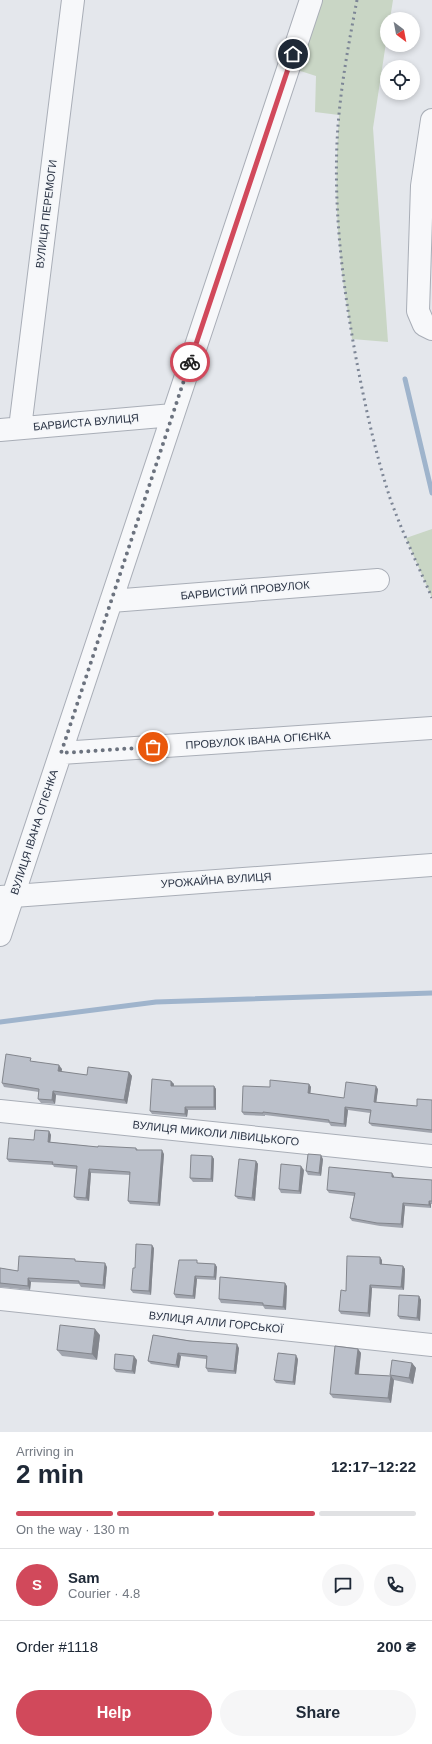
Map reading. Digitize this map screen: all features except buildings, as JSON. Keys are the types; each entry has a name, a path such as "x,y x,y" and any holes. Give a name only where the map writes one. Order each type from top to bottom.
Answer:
{"street":[{"name":"ВУЛИЦЯ ПЕРЕМОГИ","path":"10,429 73,0"},
{"name":"ВУЛИЦЯ ІВАНА ОГІЄНКА","path":"0,935 7,896 61,753 311,0"},
{"path":"432,120 418,311 424,325 432,329"},
{"name":"БАРВИСТА ВУЛИЦЯ","path":"10,429 173,415"},
{"name":"БАРВИСТИЙ ПРОВУЛОК","path":"111,601 378,580"},
{"name":"ПРОВУЛОК ІВАНА ОГІЄНКА","path":"61,753 432,728"},
{"name":"УРОЖАЙНА ВУЛИЦЯ","path":"7,896 432,865"},
{"name":"ВУЛИЦЯ МИКОЛИ ЛІВИЦЬКОГО","path":"0,1111 432,1156"},
{"name":"ВУЛИЦЯ АЛЛИ ГОРСЬКОЇ","path":"0,1299 432,1345"}],"green space":[{"path":"311,0 393,0 391,12 380,12 380,52 385,52 383,60 380,60 380,82 373,128 388,342 352,339 342,274 337,218 339,115 315,112 316,76 288,67"},
{"path":"432,529 432,598 406,538"}],"waterway":[{"path":"405,379 432,493"},
{"path":"0,1022 156,1002 432,993"}],"railway":[{"path":"357,0 347,53 337,143 336,170 338,224 343,278 359,376 380,463 395,511 432,598"}],"way so far":[{"path":"153,747 61,753 190,362"}],"route":[{"path":"190,362 293,54"}]}
